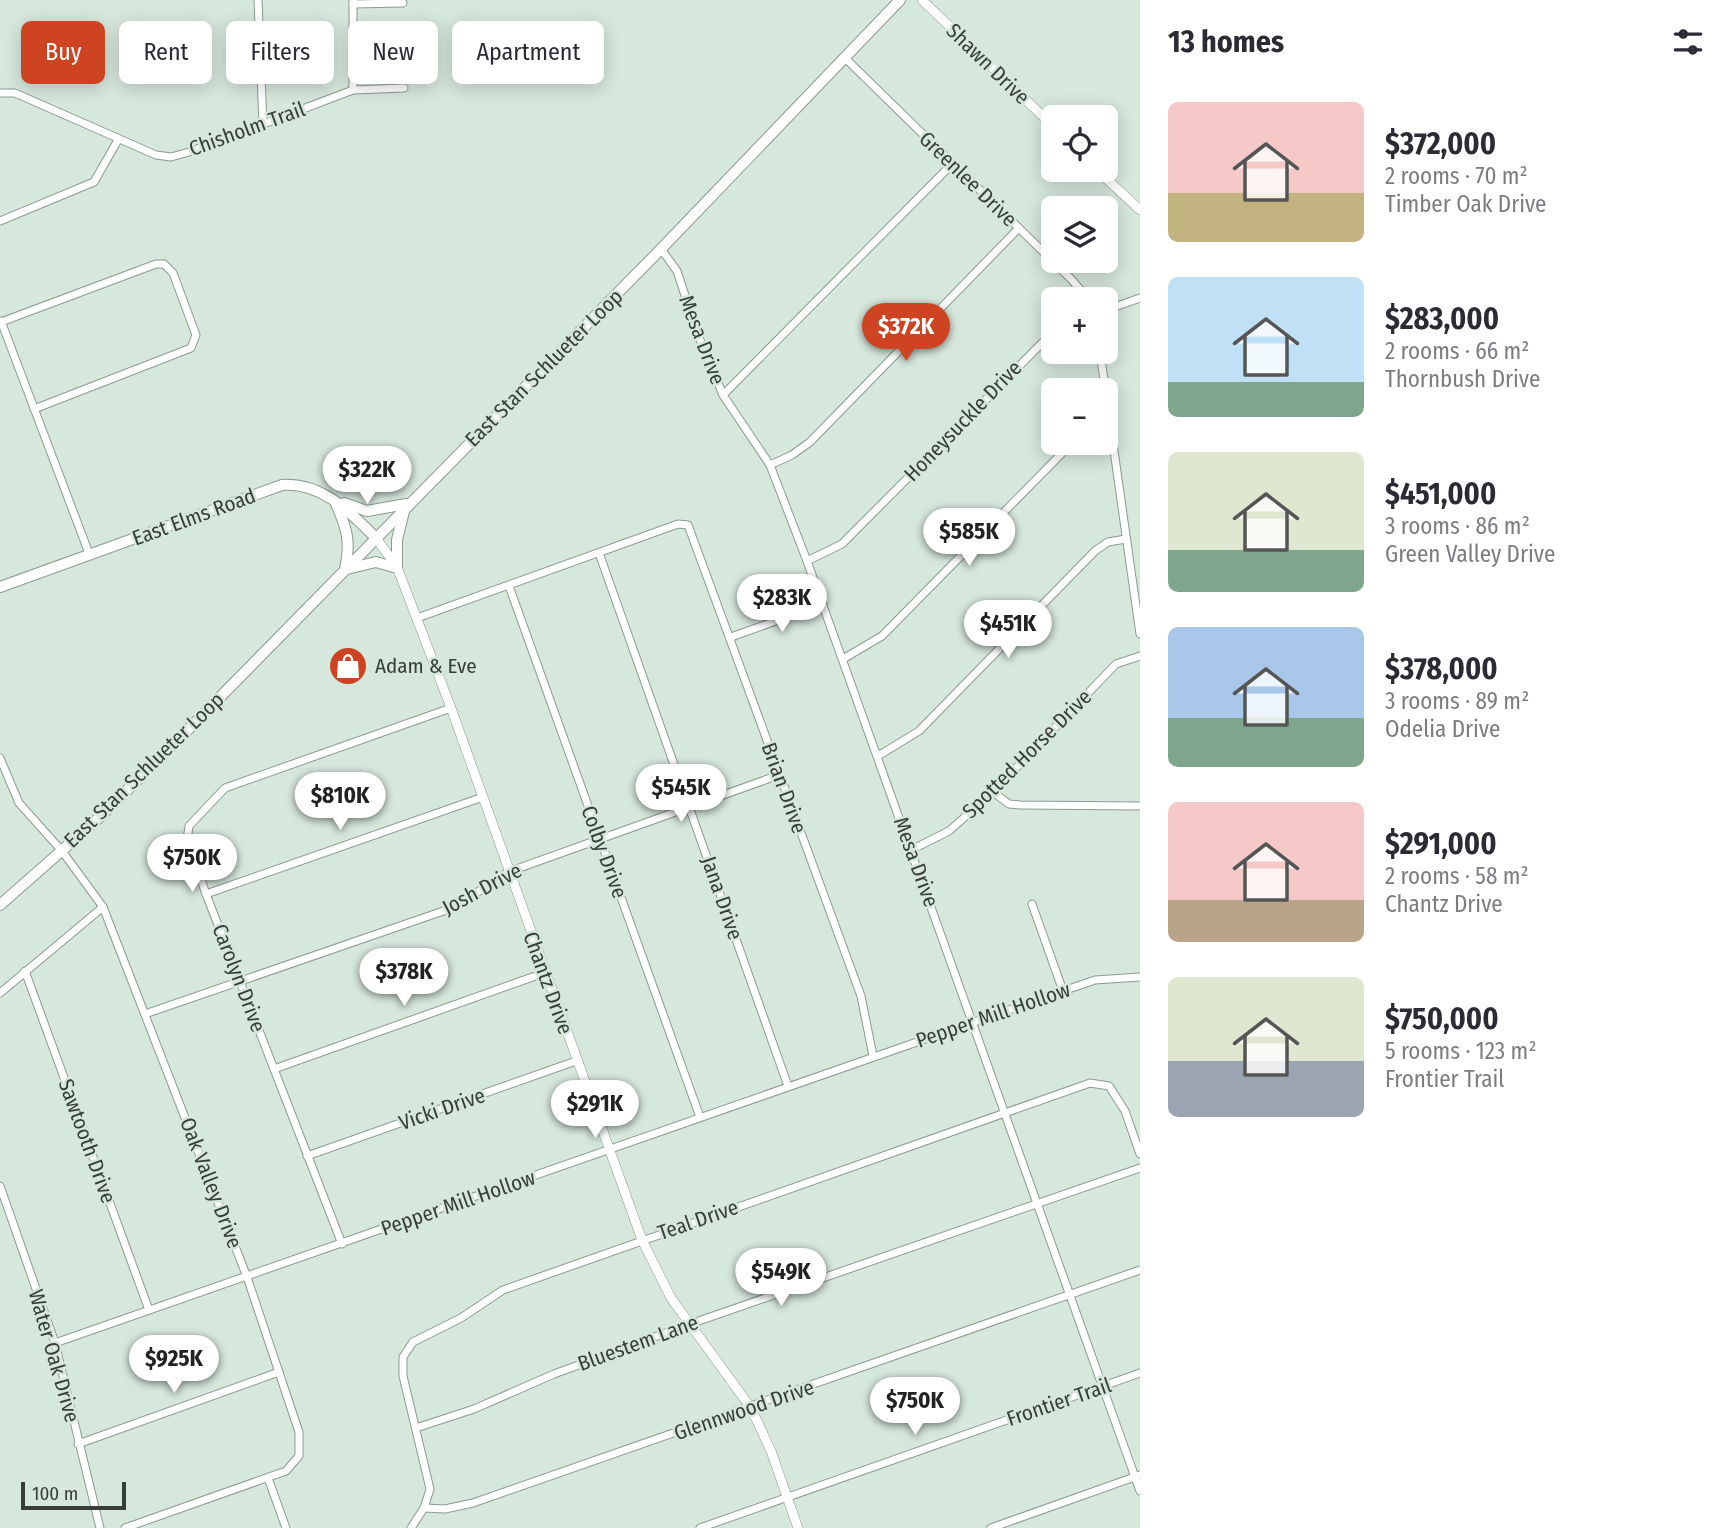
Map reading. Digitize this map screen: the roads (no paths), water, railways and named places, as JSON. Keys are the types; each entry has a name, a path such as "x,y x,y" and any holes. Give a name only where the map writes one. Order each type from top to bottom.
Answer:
{"main road":[{"name":"East Stan Schlueter Loop","path":"0,905 62,851 169,749 661,249 900,0"},
{"name":"East Elms Road","path":"0,587 282,485 310,486 335,501 376,538"},
{"path":"335,501 367,512 408,505"},
{"path":"335,501 348,534 349,551 344,570 376,562 397,567 399,522 408,505"}],"street":[{"path":"258,0 262,124"},
{"name":"Shawn Drive","path":"922,0 1041,114"},
{"path":"353,90 353,2 403,3"},
{"name":"Greenlee Drive","path":"846,59 1076,287"},
{"name":"Chisholm Trail","path":"0,93 15,93 118,140 156,155 171,157 353,90 404,88"},
{"path":"0,221 86,188 102,172 118,140"},
{"path":"723,395 952,164"},
{"path":"1110,182 1140,210"},
{"path":"770,465 810,442 1019,228"},
{"name":"Mesa Drive","path":"661,249 677,271 698,335 723,395 770,465 1007,1112 1101,1387 1138,1476 1140,1491"},
{"path":"34,409 191,348 196,335 171,269 156,264 1,320 34,409 90,556"},
{"path":"1118,306 1140,298"},
{"name":"Honeysuckle Drive","path":"807,561 842,544 1041,344"},
{"path":"843,659 883,636 1060,455"},
{"path":"1114,455 1140,635"},
{"name":"Brian Drive","path":"599,553 685,524 731,638 860,996 873,1056"},
{"name":"Chantz Drive","path":"376,538 397,567 417,618 642,1240 671,1298 751,1408 799,1528"},
{"path":"878,756 919,731 1095,551 1108,542 1126,539"},
{"path":"417,618 599,553"},
{"name":"Jana Drive","path":"599,553 788,1086"},
{"name":"Colby Drive","path":"509,586 700,1117"},
{"path":"731,638 823,604"},
{"name":"Spotted Horse Drive","path":"911,850 949,831 993,792 1116,664 1140,656"},
{"name":"Carolyn Drive","path":"342,1244 206,894 187,840 189,826 225,788 451,708"},
{"name":"Oak Valley Drive","path":"0,758 19,803 62,851 103,907 247,1277 299,1432 299,1456 286,1471 125,1528"},
{"name":"Josh Drive","path":"145,1014 455,907 508,872 779,775"},
{"path":"993,792 1009,804 1140,806"},
{"path":"206,894 483,797"},
{"path":"1032,904 1063,991"},
{"path":"0,993 103,907"},
{"name":"Sawtooth Drive","path":"25,971 149,1310"},
{"path":"274,1069 544,974"},
{"name":"Pepper Mill Hollow","path":"55,1343 1095,980 1140,977"},
{"name":"Vicki Drive","path":"307,1156 576,1061"},
{"name":"Teal Drive","path":"411,1528 424,1508 430,1489 403,1365 407,1348 514,1284 1090,1083 1109,1086 1125,1111 1140,1154"},
{"name":"Bluestem Lane","path":"416,1428 474,1409 554,1374 690,1324 1140,1168"},
{"name":"Water Oak Drive","path":"0,1186 55,1343 100,1528"},
{"name":"Glennwood Drive","path":"424,1508 445,1509 473,1503 1140,1270"},
{"path":"78,1444 279,1372"},
{"name":"Frontier Trail","path":"700,1528 1140,1373"},
{"path":"991,1528 1138,1476"},
{"path":"268,1478 286,1528"}],"place":[{"name":"Adam & Eve","path":"348,666"}]}
